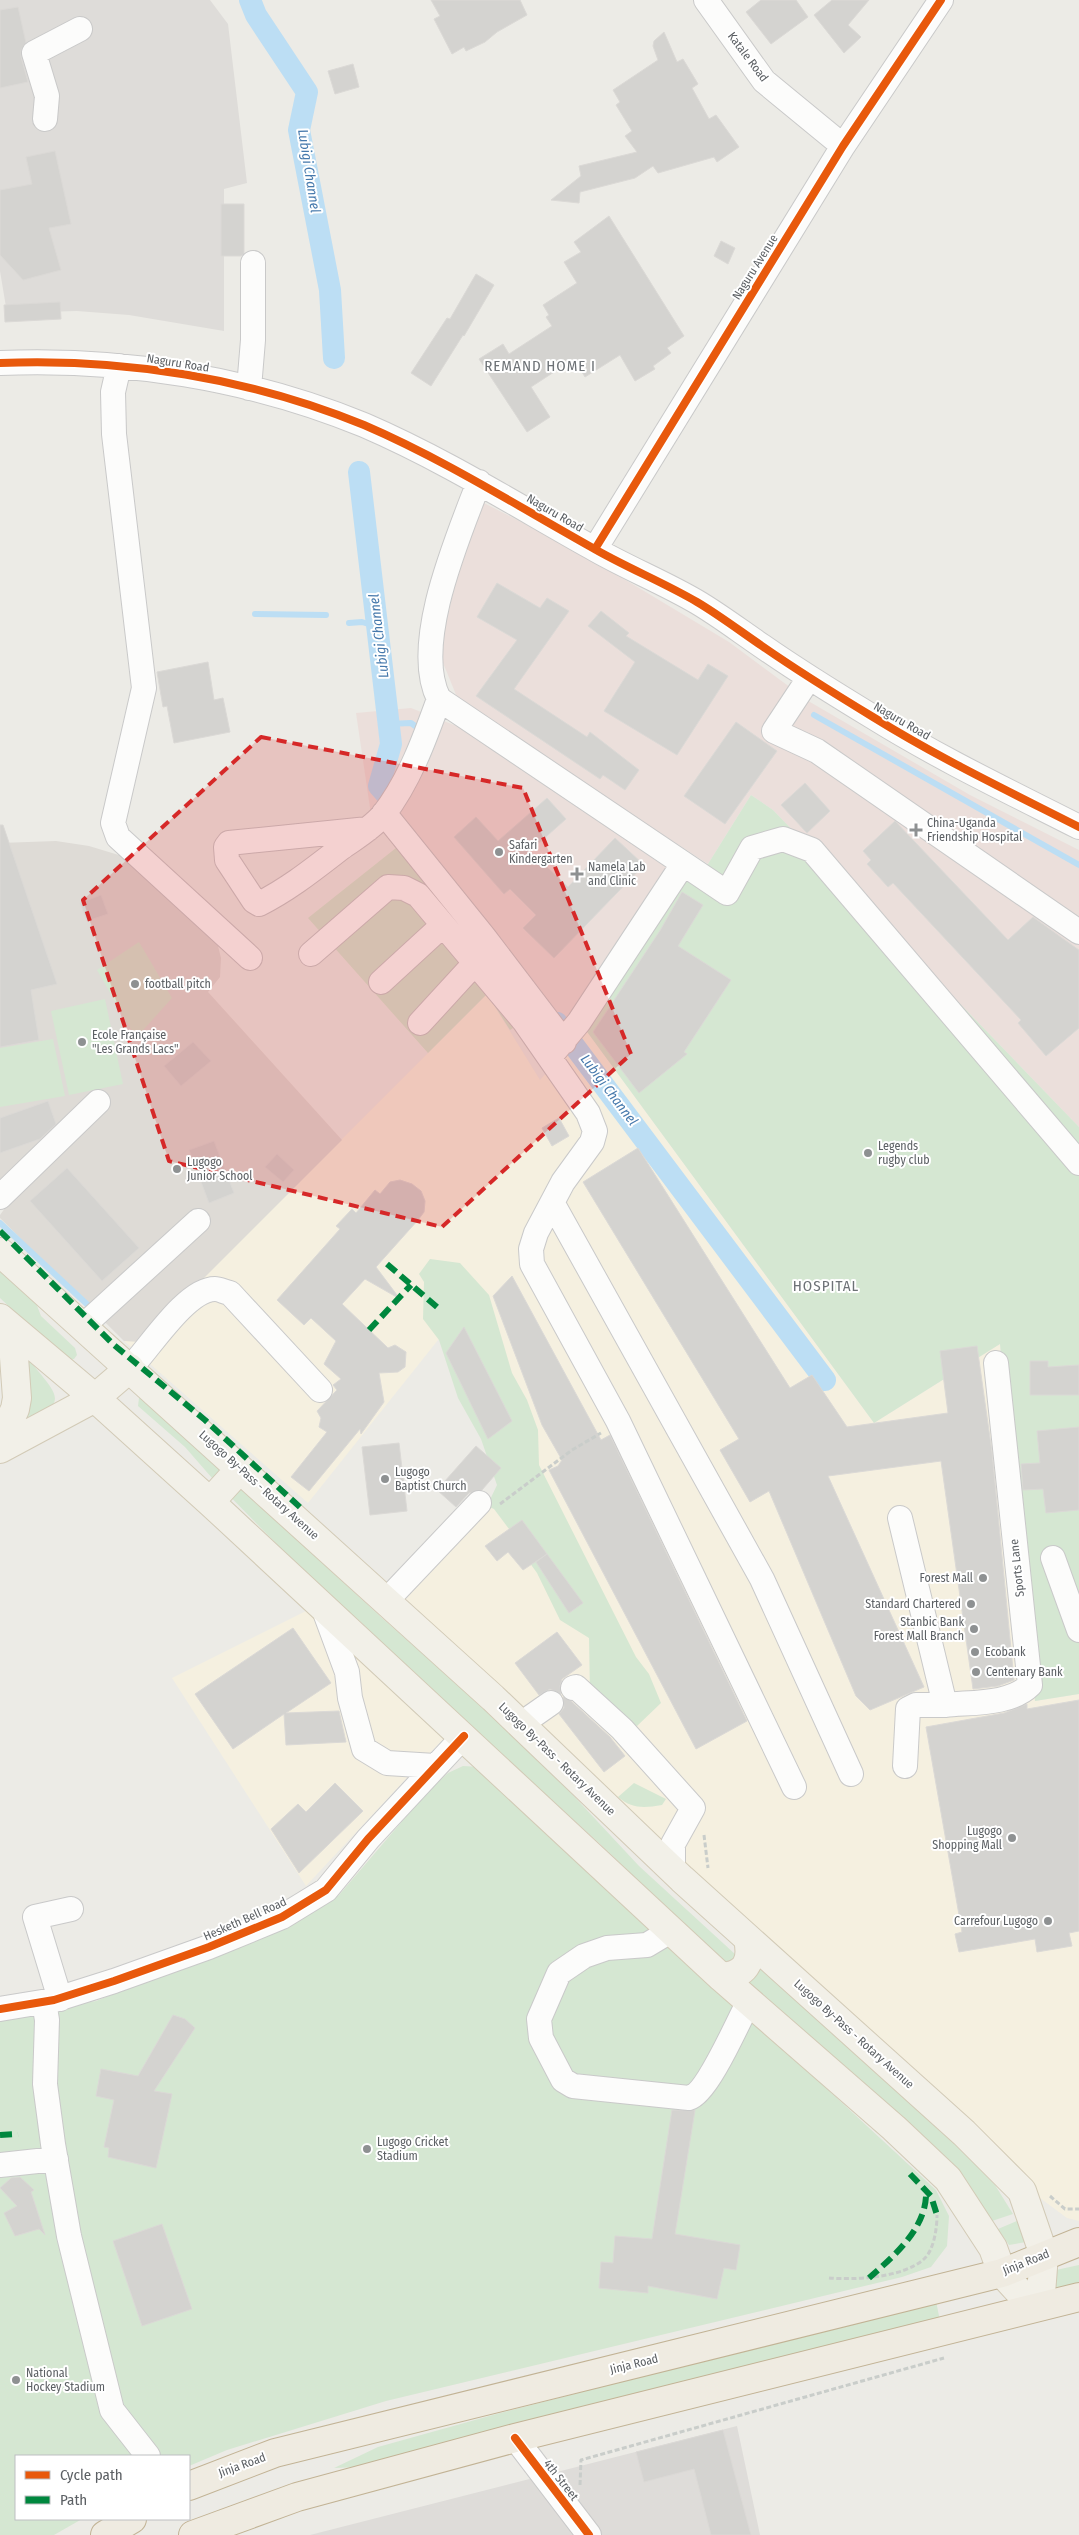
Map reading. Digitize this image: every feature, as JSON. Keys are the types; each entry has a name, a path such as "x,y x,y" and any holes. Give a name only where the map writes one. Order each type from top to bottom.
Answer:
{"highway":[{"name":"Jinja Road","path":"190,2486 275,2453 1002,2273 1079,2242"},
{"path":"193,2535 297,2497 515,2438 1079,2297"},
{"path":"105,2535 130,2520"}],"main road":[{"name":"Lugogo By-Pass - Rotary Avenue","path":"0,1252 521,1724 673,1871 956,2126 1022,2191 1044,2255 1037,2307"},
{"path":"6,1324 95,1398 210,1502 464,1736 721,1977 894,2128 948,2179 993,2248 1002,2273 1037,2307"},
{"path":"0,1441 15,1409 17,1398 6,1324"},
{"path":"0,1449 95,1398 130,1368"},
{"path":"210,1502 240,1469"},
{"path":"721,1977 739,1973 747,1965 751,1954 748,1939"}],"street":[{"name":"Katale Road","path":"706,0 764,82 843,146"},
{"name":"Naguru Avenue","path":"595,549 843,146 941,0"},
{"path":"46,118 47,96 34,53 80,29"},
{"path":"248,388 253,340 253,263"},
{"name":"Naguru Road","path":"0,363 54,361 119,366 189,375 248,388 363,425 478,482 595,549 698,603 809,678 876,719 970,772 1079,827"},
{"path":"119,366 113,392 114,434 144,688 113,823 118,837 250,958"},
{"path":"478,482 457,540 434,621 429,660 434,689 439,699 727,893 752,848 784,839 812,850 1079,1163"},
{"path":"809,678 774,732 817,751 1079,932"},
{"path":"376,821 229,843 225,853 227,860 254,901 259,904 276,895 376,821 419,750 439,699"},
{"path":"376,821 484,938 556,1050 588,1113 595,1131 592,1142 563,1182 536,1233 531,1248 532,1264 618,1421 794,1787"},
{"path":"556,1050 683,864"},
{"path":"311,954 388,887 404,888 418,895 524,1021 556,1050"},
{"path":"381,982 443,925"},
{"path":"420,1023 475,964"},
{"path":"0,1198 98,1102"},
{"path":"553,1204 762,1578 850,1774"},
{"path":"83,1326 198,1221"},
{"path":"130,1368 160,1330 199,1293 215,1288 230,1293 320,1390"},
{"name":"Sports Lane","path":"945,1705 1008,1698 1021,1694 1030,1686 996,1363"},
{"path":"386,1601 486,1506"},
{"path":"900,1518 945,1705 916,1705 908,1709 905,1766"},
{"path":"1053,1558 1079,1630"},
{"path":"323,1606 347,1672 350,1698 364,1749 387,1763 435,1766"},
{"path":"572,1688 576,1686 622,1729 693,1808 673,1844 673,1871"},
{"path":"521,1724 551,1703"},
{"name":"Hesketh Bell Road","path":"0,2009 52,2000 209,1947 282,1917 326,1890 368,1839 464,1736"},
{"path":"71,1909 36,1917 52,2000 47,2020 45,2084 69,2236 112,2410 147,2455"},
{"path":"672,1930 647,1945 607,1948 584,1956 558,1973 539,2019 541,2038 563,2080 573,2086 598,2090 694,2097 702,2090 749,2001"},
{"path":"0,2166 56,2159"},
{"name":"4th Street","path":"515,2438 589,2535"}],"path":[{"path":"486,1506 618,1421"},
{"path":"704,1829 709,1878"},
{"path":"1065,2209 1079,2209"},
{"path":"829,2278 859,2280 906,2268 925,2258 934,2237 937,2215"},
{"path":"580,2489 582,2460 948,2357"}],"highlighted area":[{"path":"261,737 523,788 631,1054 442,1227 169,1161 83,900"}],"shaded area":[{"path":"0,0 210,0 228,24 247,183 224,189 224,331 129,315 77,311 7,313 0,271"},
{"name":"China-Uganda Friendship Hospital","path":"482,502 574,549 729,642 810,702 970,795 1079,850 1079,1127 773,810 751,795 708,864 459,702 439,653 462,555"},
{"path":"411,708 464,729 668,867 551,1044 401,844 372,821 356,713"},
{"path":"56,841 89,846 122,856 208,934 218,946 221,958 220,977 208,992 342,1140 140,1342 124,1341 0,1218 0,1215 16,1193 0,1184 0,843"},
{"path":"487,994 540,1080 585,1029 874,1423 1000,1344 1035,1701 1079,1694 1079,2221 1067,2218 1040,2198 405,1598 400,1597 487,1506 511,1476 462,1310 308,1503 124,1341 140,1341"},
{"path":"306,1611 443,1739 306,1886 172,1678"},
{"path":"737,2426 760,2535 310,2535"}],"green space":[{"path":"751,795 773,810 1079,1127 1079,1694 1035,1701 1000,1344 874,1423 585,1029 682,877 708,864"},
{"path":"401,844 533,1015 510,1030 487,994 428,1053 308,918"},
{"name":"football pitch","path":"139,942 172,998 136,1038 97,970"},
{"path":"105,999 123,1084 69,1095 51,1011"},
{"path":"53,1039 65,1096 0,1107 0,1048"},
{"path":"430,1259 460,1263 489,1295 512,1373 527,1400 538,1430 539,1465 636,1657 649,1674 661,1703 637,1726 613,1720 590,1695 589,1638 560,1620 537,1573 512,1538 509,1529 494,1509 487,1506 497,1485 481,1439 458,1398 439,1340 423,1319 424,1282 419,1274"},
{"path":"0,1269 36,1303 41,1316 75,1348 77,1355 74,1359 66,1360 0,1298"},
{"path":"27,1358 49,1385 55,1400 44,1413 15,1431 30,1405"},
{"path":"139,1398 143,1398 382,1618 529,1748 639,1866 736,1955 734,1961 726,1964 599,1843 394,1657 362,1623 305,1573 212,1478 185,1447 138,1406"},
{"path":"463,1766 480,1767 936,2190 949,2216 947,2246 931,2267 902,2277 386,2401 227,2450 190,2466 190,2455 15,2455 15,2520 80,2520 54,2535 0,2535 0,2018 96,2001 289,1924 339,1895 428,1791 448,1773"},
{"path":"634,1783 666,1799 662,1805 644,1807 628,1804 618,1797"},
{"path":"759,1962 914,2100 995,2185 1013,2214 992,2221 969,2190 746,1983 753,1979"},
{"path":"1019,2220 1026,2242 1009,2245 998,2229"},
{"path":"1079,2265 1079,2285 1056,2288 1052,2280 1056,2270"},
{"path":"936,2301 940,2321 363,2467 334,2468 378,2447 500,2413"}],"building":[{"path":"431,0 520,0 527,15 497,32 485,42 466,51 464,47 452,54 434,19 440,16"},
{"path":"761,0 796,0 808,17 771,44 746,12"},
{"path":"832,0 869,0 848,25 861,37 844,53 814,15"},
{"path":"18,7 26,43 21,50 21,57 28,82 0,88 0,10"},
{"path":"664,32 677,62 683,59 698,84 692,88 709,119 716,115 739,147 717,162 714,157 658,173 653,166 635,178 580,192 579,203 551,200 581,176 579,166 637,152 625,136 632,131 616,105 620,102 613,90 658,60 653,46 654,41"},
{"path":"353,64 359,87 335,94 328,71"},
{"path":"55,151 71,224 49,228 61,270 23,280 0,255 0,190 32,184 26,157"},
{"path":"221,204 244,204 244,254 241,256 221,256"},
{"path":"609,216 684,336 667,348 671,353 653,366 655,369 635,381 620,355 585,377 574,359 531,387 550,417 527,432 479,359 503,344 509,354 552,326 546,317 549,315 543,305 577,283 564,262 581,252 574,242"},
{"path":"721,241 735,248 728,264 714,256"},
{"path":"476,274 494,285 464,336 431,386 411,373 447,318 450,319"},
{"path":"60,302 61,319 5,322 4,305"},
{"path":"497,583 540,608 547,598 569,611 514,689 587,737 590,732 639,770 625,790 603,775 600,779 476,696 517,640 477,617"},
{"path":"601,611 629,633 626,636 698,680 708,664 728,676 677,755 604,711 635,662 588,626"},
{"path":"208,662 214,700 223,698 230,732 174,743 167,706 163,707 157,672"},
{"path":"736,722 777,751 725,824 684,796"},
{"path":"805,783 830,811 807,833 781,805"},
{"path":"547,798 566,819 530,851 568,887 615,838 644,865 554,958 523,928 536,915 510,889 504,894 454,837 476,817 498,841"},
{"path":"895,821 1008,940 1033,917 1079,950 1079,1028 1046,1056 1018,1023 1021,1020 893,883 888,887 867,864 871,860 863,851"},
{"path":"0,825 3,825 57,984 31,990 39,1040 0,1047"},
{"path":"682,892 703,905 678,946 731,980 684,1052 687,1054 639,1093 593,1032 661,929"},
{"path":"101,895 108,914 87,921 80,903"},
{"path":"193,1042 211,1061 181,1086 164,1066"},
{"path":"48,1101 56,1124 40,1139 0,1153 0,1118"},
{"path":"559,1118 569,1136 552,1146 542,1128"},
{"path":"214,1141 234,1193 209,1203 189,1150"},
{"path":"638,1148 790,1388 812,1375 847,1427 948,1413 940,1351 977,1346 992,1452 1014,1680 998,1686 973,1689 941,1461 828,1476 924,1687 870,1710 856,1696 769,1491 750,1502 720,1450 739,1439 583,1182"},
{"path":"277,1154 294,1170 283,1182 265,1167"},
{"path":"67,1168 139,1248 102,1281 30,1201"},
{"path":"400,1180 412,1184 421,1191 425,1201 424,1212 376,1267 400,1299 365,1279 342,1304 388,1348 395,1345 406,1352 405,1367 398,1372 379,1373 384,1402 361,1434 360,1429 309,1491 291,1477 327,1432 319,1427 321,1418 317,1411 337,1390 333,1385 341,1379 324,1364 336,1341 311,1318 304,1325 277,1300 340,1229 336,1226 352,1209 356,1213 375,1190 380,1194 390,1182"},
{"path":"512,1276 601,1440 610,1435 747,1721 696,1749 549,1470 558,1466 562,1460 542,1425 493,1296"},
{"path":"464,1327 512,1421 488,1439 446,1353"},
{"path":"1030,1361 1048,1361 1048,1367 1079,1365 1079,1395 1030,1395"},
{"path":"1079,1427 1079,1510 1046,1513 1043,1489 1023,1490 1021,1464 1040,1463 1037,1431"},
{"name":"Lugogo Baptist Church","path":"399,1443 407,1511 370,1515 362,1447"},
{"path":"476,1446 501,1468 482,1490 469,1493 456,1507 437,1490"},
{"path":"522,1520 547,1554 523,1570 508,1552 497,1561 485,1546"},
{"path":"547,1554 583,1603 569,1613 536,1562"},
{"path":"293,1628 331,1683 286,1713 339,1711 346,1742 286,1745 284,1714 233,1749 195,1694"},
{"path":"557,1632 582,1665 562,1679 560,1686 561,1694 550,1689 539,1695 515,1663"},
{"path":"563,1697 571,1701 610,1737 625,1756 604,1772 559,1714 564,1708"},
{"name":"Lugogo Shopping Mall","path":"1079,1700 1079,1931 1069,1933 1072,1946 1037,1952 1035,1939 959,1952 955,1934 962,1932 926,1727 1004,1713 1027,1704 1027,1709"},
{"path":"335,1783 363,1811 299,1873 271,1829 298,1804 306,1812"},
{"path":"173,2015 185,2019 195,2028 154,2091 172,2094 156,2168 108,2157 109,2148 104,2147 114,2100 96,2096 101,2069 138,2076"},
{"path":"672,2110 695,2110 675,2234 740,2245 736,2270 724,2268 717,2299 648,2286 648,2293 599,2288 601,2262 613,2263 615,2236 652,2239"},
{"path":"20,2177 34,2190 31,2192 45,2235 39,2229 15,2236 4,2213 17,2206 0,2188 11,2178"},
{"path":"162,2224 192,2309 142,2326 113,2241"},
{"path":"723,2430 751,2535 711,2535 694,2469 644,2482 636,2452"}],"waterway":[{"name":"Lubigi Channel","path":"250,0 256,15 307,92 299,130 330,290 334,358"},
{"name":"Lubigi Channel","path":"359,472 391,744 379,786 387,795"},
{"path":"255,614 326,615"},
{"path":"349,623 362,622 378,627"},
{"path":"814,715 1079,865"},
{"path":"388,724 411,723 422,731"},
{"name":"Lubigi Channel","path":"557,1023 825,1380"},
{"path":"0,1223 91,1308"}],"marked path":[{"path":"0,1231 114,1345 205,1420 303,1510"},
{"path":"387,1264 437,1307"},
{"path":"369,1330 411,1285"},
{"path":"0,2135 18,2134"},
{"path":"910,2174 931,2196 937,2215"},
{"path":"869,2278 899,2250 916,2228 922,2216 926,2190"}],"cycle path":[{"path":"595,549 843,146 941,0"},
{"path":"0,363 93,364 185,374 231,383 276,395 364,425 451,467 604,554 697,602 845,700 923,747 1079,827"},
{"path":"0,2009 54,2000 114,1981 209,1947 282,1917 326,1890 368,1839 464,1736"},
{"path":"515,2438 589,2535"}],"place":[{"name":"China-Uganda Friendship Hospital","path":"916,830"},
{"name":"Safari Kindergarten","path":"499,852"},
{"name":"Namela Lab and Clinic","path":"577,874"},
{"name":"football pitch","path":"135,984"},
{"name":"Ecole Française \"Les Grands Lacs\"","path":"82,1042"},
{"name":"Legends rugby club","path":"868,1153"},
{"name":"Lugogo Junior School","path":"177,1169"},
{"name":"Lugogo Baptist Church","path":"385,1479"},
{"name":"Forest Mall","path":"983,1578"},
{"name":"Standard Chartered","path":"971,1604"},
{"name":"Stanbic Bank Forest Mall Branch","path":"974,1629"},
{"name":"Ecobank","path":"975,1652"},
{"name":"Centenary Bank","path":"976,1672"},
{"name":"Lugogo Shopping Mall","path":"1012,1838"},
{"name":"Carrefour Lugogo","path":"1048,1921"},
{"name":"Lugogo Cricket Stadium","path":"367,2149"},
{"name":"National Hockey Stadium","path":"16,2380"}],"district":[{"name":"REMAND HOME I","path":"540,366"},
{"name":"HOSPITAL","path":"826,1286"}]}
